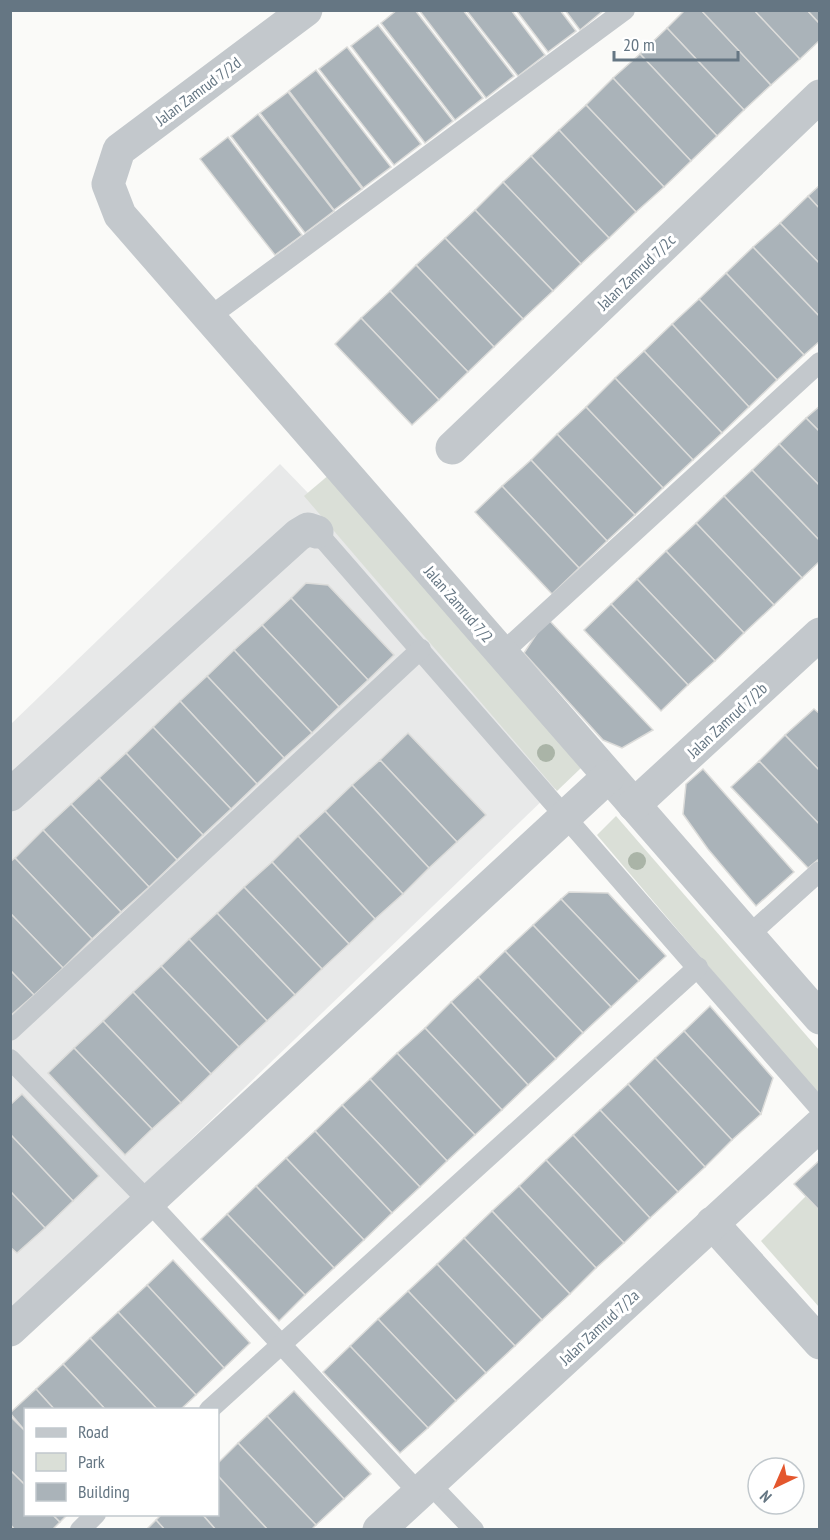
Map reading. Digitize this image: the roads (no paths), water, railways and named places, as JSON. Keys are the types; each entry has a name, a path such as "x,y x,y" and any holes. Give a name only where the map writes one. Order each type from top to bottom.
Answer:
{"street":[{"name":"Jalan Zamrud 7/2d","path":"108,184 119,150 306,10"},
{"name":"Jalan Zamrud 7/2c","path":"452,448 819,96"},
{"name":"Jalan Zamrud 7/2","path":"108,184 120,215 819,1018"},
{"path":"10,795 298,535 308,530 317,532"},
{"name":"Jalan Zamrud 7/2b","path":"634,806 819,634"},
{"path":"10,1330 608,777"},
{"name":"Jalan Zamrud 7/2a","path":"379,1530 819,1125"},
{"path":"712,1223 819,1343"}],"lane":[{"path":"208,318 625,10"},
{"path":"502,653 819,362"},
{"path":"317,532 698,967 819,1109"},
{"path":"10,1031 421,649"},
{"path":"748,936 819,871"},
{"path":"211,1408 280,1343 698,967"},
{"path":"10,1059 149,1202 280,1343 424,1488 474,1530"},
{"path":"80,1530 95,1516"}]}
